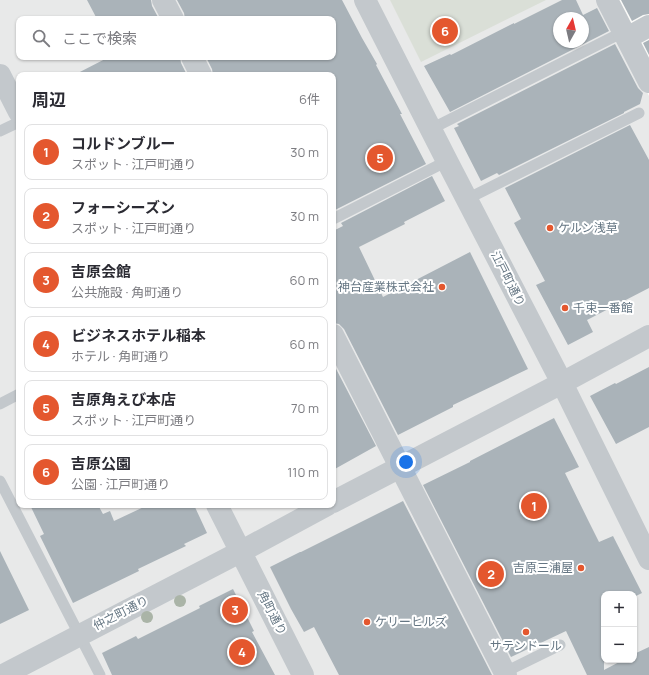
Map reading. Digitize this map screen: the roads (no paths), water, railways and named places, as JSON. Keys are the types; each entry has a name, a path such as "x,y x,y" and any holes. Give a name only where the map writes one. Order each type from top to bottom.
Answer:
{"street":[{"path":"163,0 171,16"},
{"name":"江戸町通り","path":"365,0 562,383 649,559"},
{"path":"607,0 649,82"},
{"path":"625,35 649,26"},
{"path":"194,60 200,72"},
{"path":"0,75 16,106"},
{"path":"336,500 649,336"},
{"path":"336,341 506,673"},
{"name":"角町通り","path":"218,508 303,675"},
{"name":"仲之町通り","path":"12,673 79,635 321,508"}],"lane":[{"path":"431,128 625,35"},
{"path":"467,199 638,113"},
{"path":"0,131 16,123"},
{"path":"336,217 447,161"},
{"path":"0,404 16,396"},
{"path":"0,481 100,675"},
{"path":"506,673 560,646"}],"place":[{"name":"吉原公園","path":"445,31"},
{"name":"吉原角えび本店","path":"380,158"},
{"name":"ケルン浅草","path":"550,228"},
{"name":"神台産業株式会社","path":"442,287"},
{"name":"千束一番館","path":"565,308"},
{"name":"コルドンブルー","path":"534,506"},
{"name":"吉原三浦屋","path":"581,568"},
{"name":"フォーシーズン","path":"491,574"},
{"name":"吉原会館","path":"235,610"},
{"name":"ケリーヒルズ","path":"367,622"},
{"name":"サテンドール","path":"526,632"},
{"name":"ビジネスホテル稲本","path":"242,652"}]}
